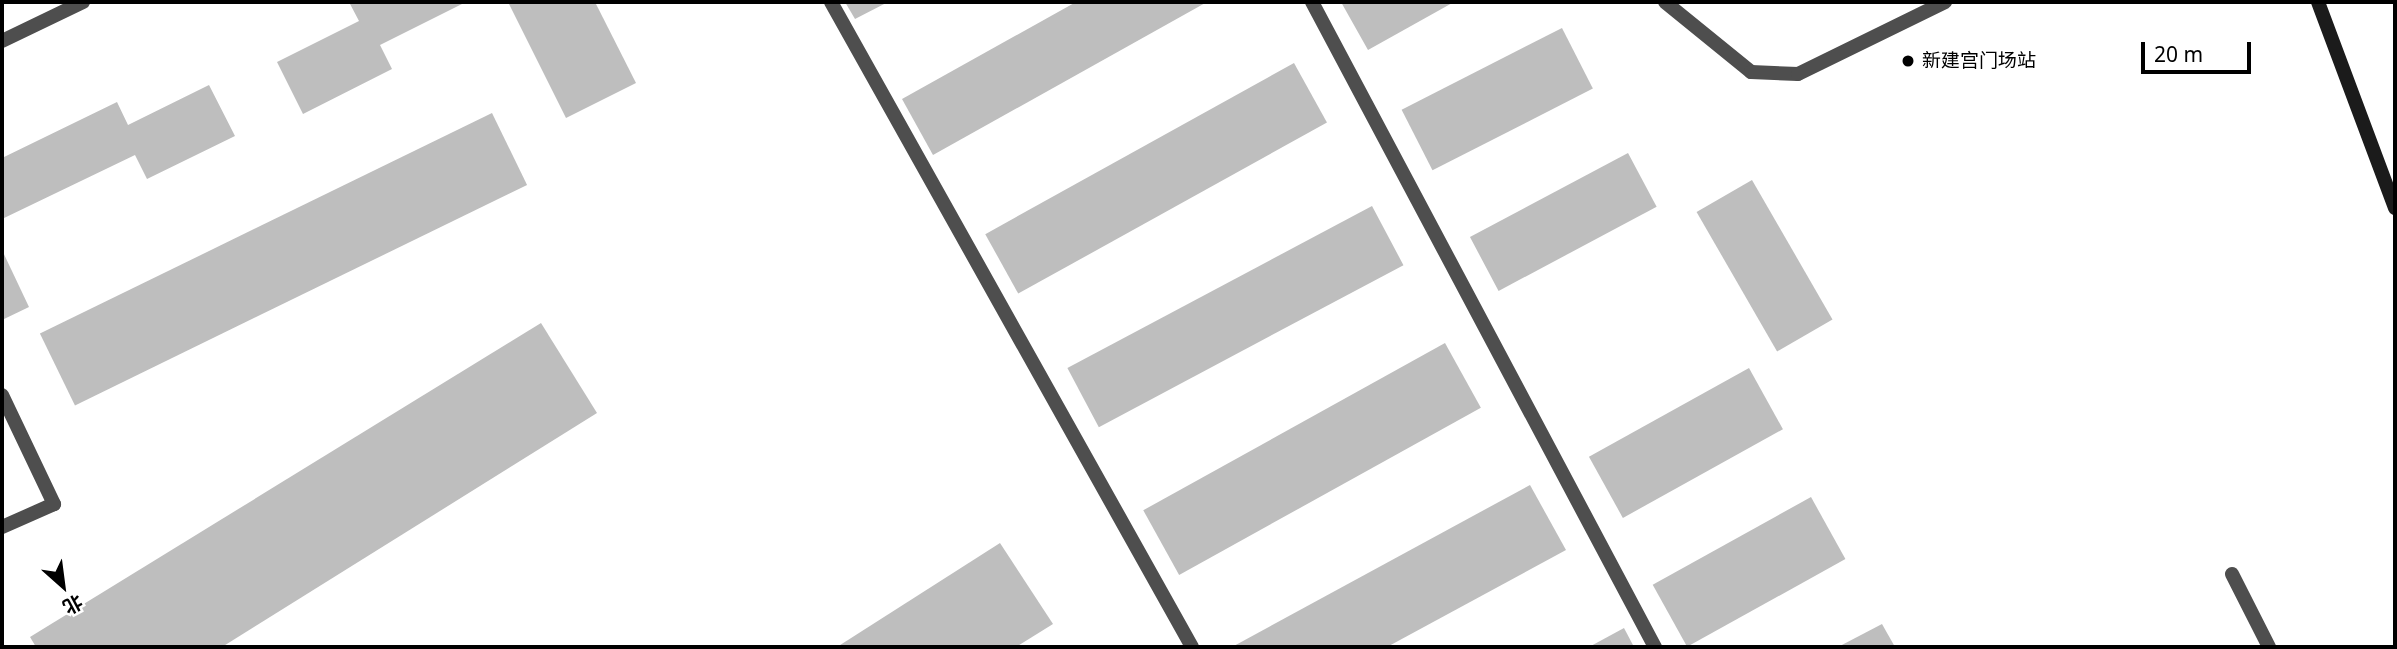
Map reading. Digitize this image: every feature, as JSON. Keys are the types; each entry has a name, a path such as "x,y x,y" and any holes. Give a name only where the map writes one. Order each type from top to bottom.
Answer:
{"main road":[{"path":"2318,2 2395,208"}],"street":[{"path":"2,41 83,2"},
{"path":"831,2 1192,647"},
{"path":"1312,2 1655,647"},
{"path":"1665,2 1751,72 1798,74 1945,2"},
{"path":"2,395 54,504 2,527"},
{"path":"2232,574 2269,647"}],"building":[{"path":"349,2 466,2 380,45 392,69 303,114 277,62 359,21"},
{"path":"508,2 595,2 636,83 566,118"},
{"path":"845,2 888,2 855,19"},
{"path":"1076,2 1207,2 933,155 902,99"},
{"path":"1341,2 1454,2 1368,50"},
{"path":"1562,28 1593,89 1432,170 1402,110"},
{"path":"1294,63 1327,122 1018,294 985,234"},
{"path":"209,85 235,136 147,179 135,155 2,219 2,158 117,102 128,125"},
{"path":"492,113 527,185 75,405 40,334"},
{"path":"1628,153 1657,207 1499,291 1470,237"},
{"path":"1752,180 1832,319 1777,351 1697,212"},
{"path":"1372,206 1403,265 1099,427 1067,368"},
{"path":"2,250 29,307 2,320"},
{"path":"541,323 597,413 222,647 36,647 30,637"},
{"path":"1445,343 1481,408 1179,575 1143,510"},
{"path":"1749,368 1783,429 1623,518 1589,457"},
{"path":"1530,485 1566,550 1387,647 1232,647"},
{"path":"1811,497 1845,559 1687,647 1653,585"},
{"path":"1000,543 1053,624 1016,647 837,647"},
{"path":"1882,624 1895,647 1838,647"},
{"path":"1624,628 1634,647 1589,647"}],"place":[{"name":"新建宫门场站","path":"1908,61"}]}
